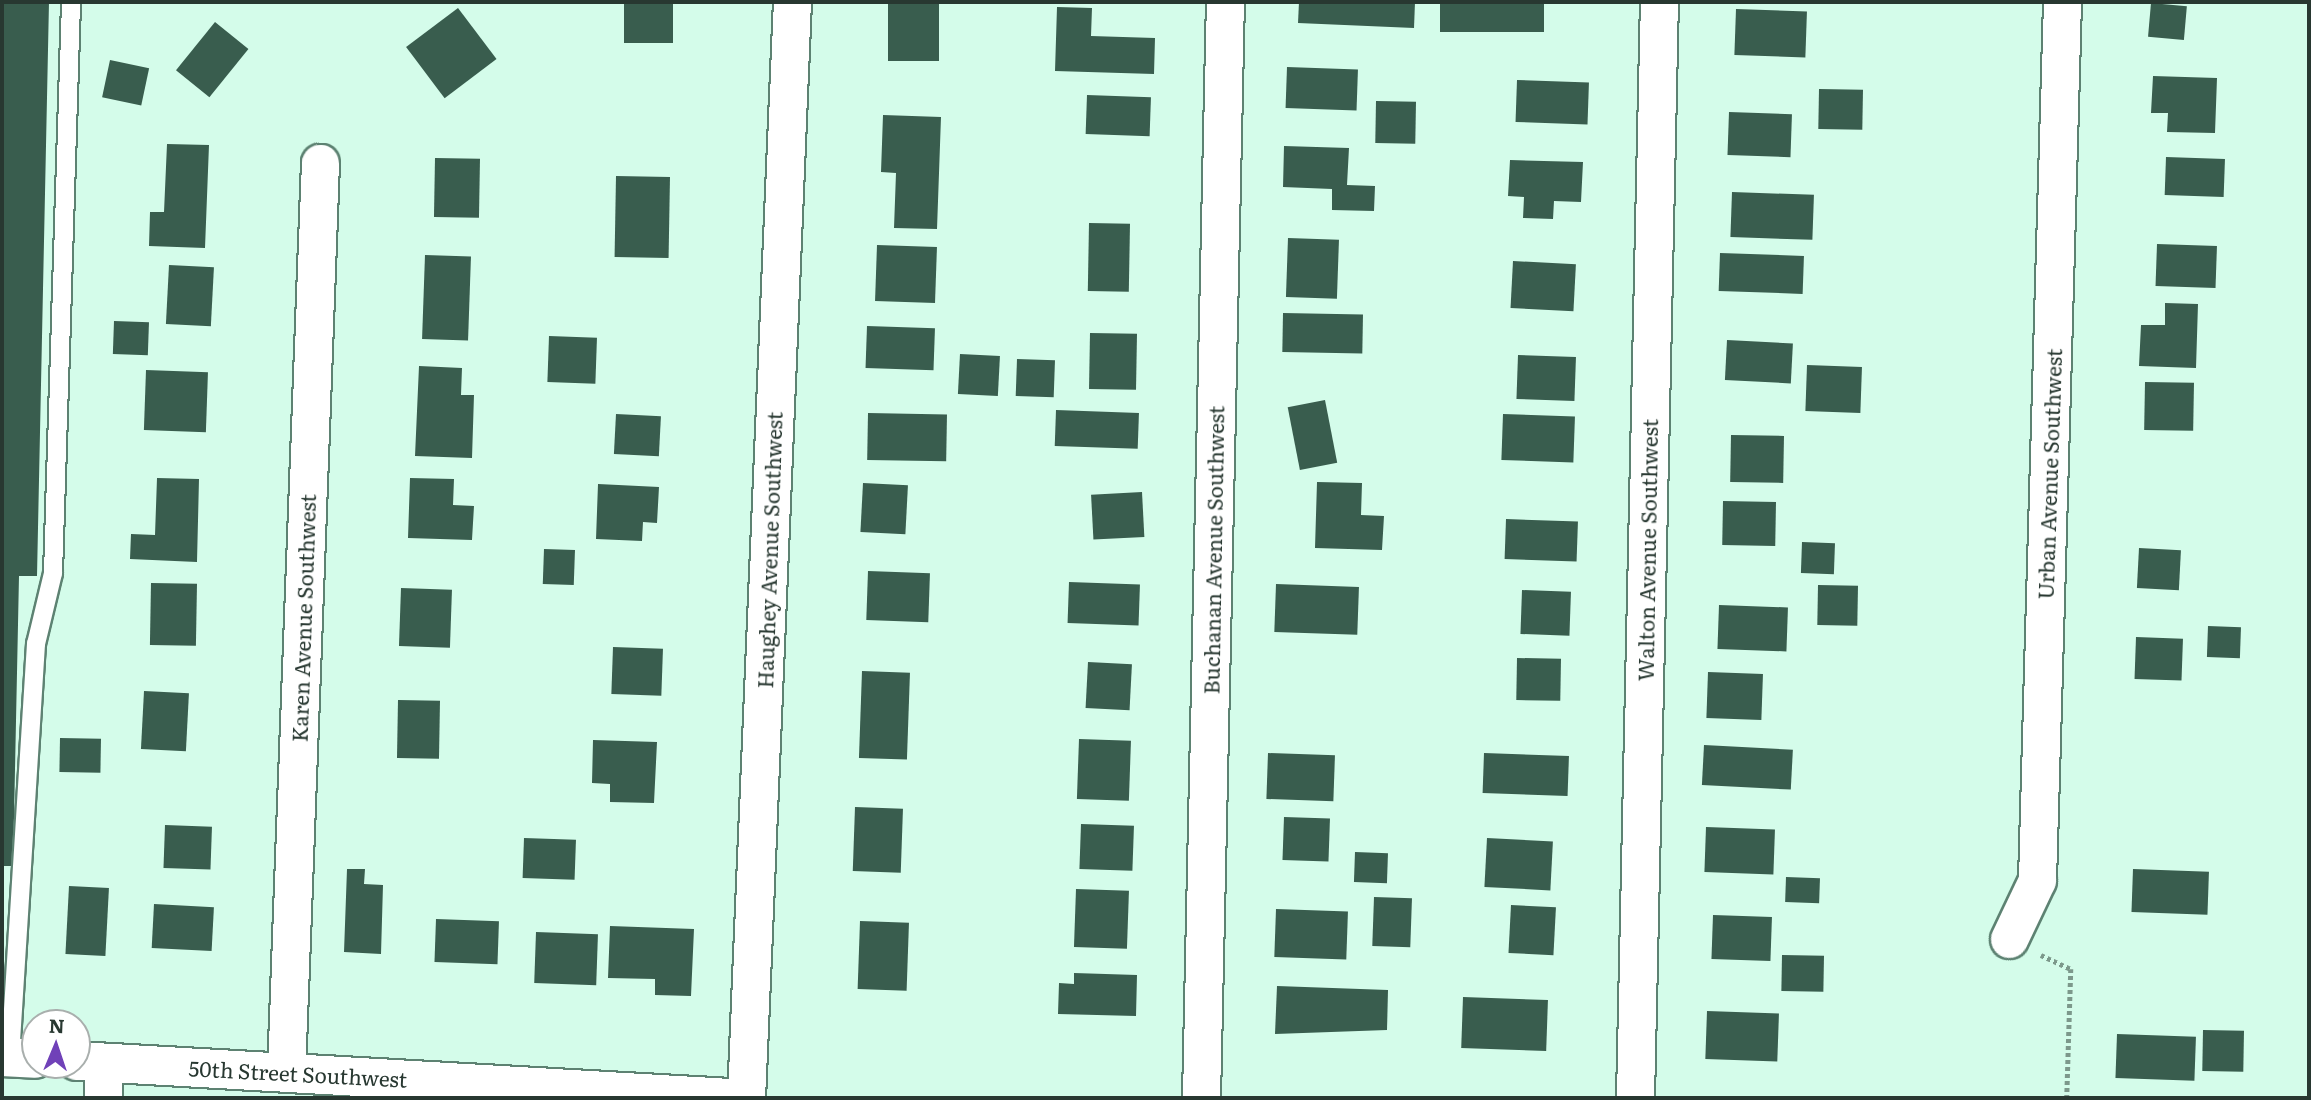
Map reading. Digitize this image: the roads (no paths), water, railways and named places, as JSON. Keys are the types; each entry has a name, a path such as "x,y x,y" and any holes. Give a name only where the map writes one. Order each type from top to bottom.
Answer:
{"street":[{"name":"Haughey Avenue Southwest","path":"746,1098 792,2"},
{"name":"Buchanan Avenue Southwest","path":"1201,1098 1225,2"},
{"name":"Walton Avenue Southwest","path":"1636,1098 1659,2"},
{"name":"Urban Avenue Southwest","path":"2009,939 2037,880 2062,2"},
{"name":"Karen Avenue Southwest","path":"285,1072 320,163"},
{"name":"50th Street Southwest","path":"94,1074 285,1072 730,1098"}],"lane":[{"path":"16,1058 36,644 53,573 71,2"}]}
